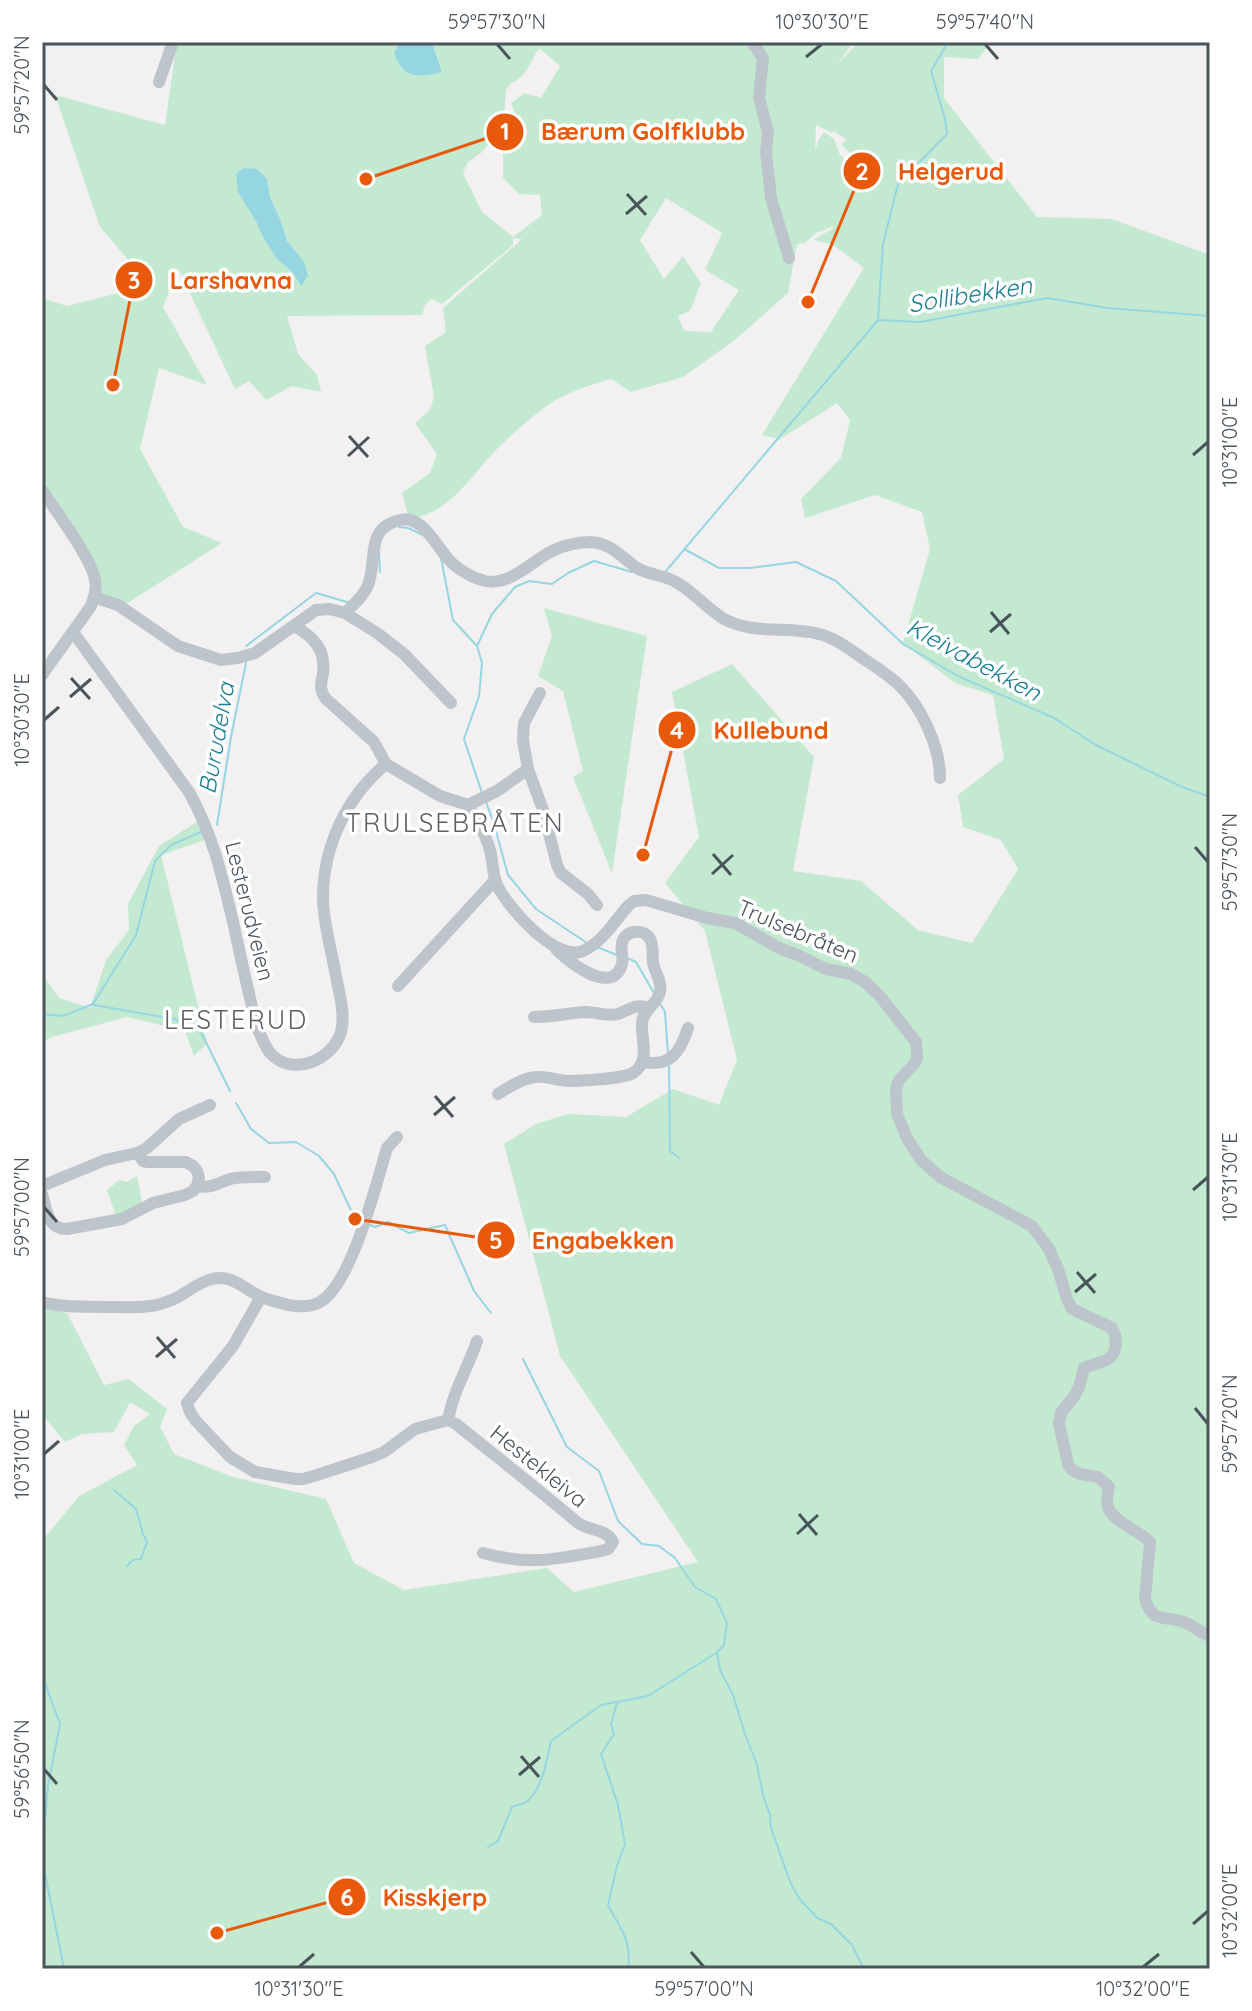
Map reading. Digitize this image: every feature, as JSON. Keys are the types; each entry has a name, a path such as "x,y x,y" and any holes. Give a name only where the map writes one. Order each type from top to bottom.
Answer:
{"street":[{"path":"159,82 173,42"},
{"path":"752,42 763,58 759,98 768,132 766,152 771,198 789,258"},
{"path":"42,490 88,562 96,583 91,606 42,675"},
{"path":"350,608 368,584 376,538 387,526 403,519 414,521 423,528 462,571 484,580 508,578 568,545 601,543 640,570 678,583 715,613 736,624 760,630 823,635 888,676 911,700 932,736 940,763 940,778"},
{"path":"94,597 118,605 178,646 214,659 243,657 267,646 316,610 350,608 404,654 451,703"},
{"path":"294,626 308,635 323,653 320,690 325,698 374,742 386,764 440,796 468,805 497,791 528,769"},
{"name":"Lesterudveien","path":"73,632 189,792 203,818 224,882 257,1028 274,1057 288,1064 317,1060 337,1041 342,1028 323,901 326,864 347,809 364,785 386,764"},
{"path":"540,693 524,723 523,740 528,769 561,873 597,905"},
{"path":"468,805 487,840 495,880 502,896 516,913 581,970 602,977 617,975 622,964 621,947 625,937 630,933 645,933 650,940 660,989 658,997 643,1014 643,1062 638,1069 626,1076 569,1081 535,1077 498,1094"},
{"path":"398,986 495,880"},
{"name":"Trulsebråten","path":"553,947 562,951 582,952 595,944 628,906 640,899 735,923 781,949 826,969 851,974 879,995 916,1042 915,1063 899,1080 896,1089 897,1114 902,1129 921,1160 940,1177 1032,1226 1049,1249 1069,1305 1112,1328 1116,1345 1114,1352 1110,1358 1084,1368 1075,1395 1061,1413 1059,1424 1068,1464 1080,1474 1104,1481 1109,1487 1108,1510 1150,1542 1145,1598 1147,1607 1161,1619 1181,1621 1210,1636"},
{"path":"534,1017 591,1012 609,1015 642,1005 648,1008"},
{"path":"643,1062 662,1064 669,1060 680,1048 688,1028"},
{"path":"42,1186 105,1160 137,1153 147,1148 179,1119 210,1105"},
{"path":"42,1302 68,1306 153,1306 174,1299 206,1281 225,1277 261,1297 292,1305 319,1303 340,1283 350,1262 387,1148 397,1137"},
{"path":"42,1194 53,1225 58,1229 67,1229 122,1219 153,1203 185,1195 197,1186 199,1178 193,1166 186,1162 148,1162 137,1153"},
{"path":"197,1186 213,1187 232,1179 265,1177"},
{"path":"261,1297 233,1346 187,1403 190,1412 217,1444 230,1457 255,1472 303,1479 372,1457 415,1429 448,1420 453,1396 477,1341"},
{"name":"Hestekleiva","path":"448,1420 521,1474 578,1523 585,1528 605,1532 613,1542 608,1549 601,1551 537,1562 504,1559 483,1553"}],"green space":[{"path":"177,42 400,42 394,53 442,71 432,42 853,42 837,65 858,42 991,42 978,59 944,57 944,98 1037,217 1112,219 1210,255 1210,1969 42,1969 42,1541 79,1496 137,1465 124,1445 134,1426 150,1414 130,1402 114,1432 82,1434 65,1442 42,1414 42,1307 67,1313 104,1385 129,1379 167,1409 160,1427 174,1454 233,1477 326,1499 354,1563 404,1590 547,1568 574,1592 698,1562 560,1356 504,1144 536,1124 568,1114 626,1117 673,1089 719,1105 737,1060 705,931 665,883 699,837 672,692 732,664 814,757 793,871 861,881 918,930 972,943 1018,869 1001,840 963,827 958,795 1004,759 993,695 955,683 903,643 930,549 922,512 875,495 805,518 801,499 841,458 850,420 837,403 780,439 762,435 864,268 832,244 813,240 834,226 816,233 805,243 797,244 788,293 736,339 683,377 631,392 611,379 561,397 508,438 451,499 427,514 413,518 407,512 402,493 430,473 437,454 415,423 430,410 434,397 425,346 446,332 443,308 522,239 513,238 513,245 442,304 431,299 422,315 287,316 298,354 317,375 321,392 292,386 266,400 249,381 235,389 178,268 163,307 207,385 159,368 140,449 183,527 222,543 123,606 94,597 94,575 42,488 42,298 67,306 150,285 100,227 55,95 165,125","holes":["539,48 560,66 541,98 525,93 511,103 519,122 503,148 503,178 519,194 540,195 542,215 513,237 482,212 463,173 468,162 497,135 499,117 505,108 506,90 524,73","816,125 832,133 834,131 847,140 841,145 877,177 864,192 868,184 862,172 840,155 834,139 824,132 815,151","267,179 270,197 293,249 300,285 292,272 277,259 256,221","666,198 722,233 705,270 739,290 711,332 684,331 678,316 690,311 701,283 683,256 664,279 640,240"]},
{"path":"544,608 647,636 612,873 573,777 583,771 563,691 538,676 552,636"},
{"path":"203,818 211,838 161,855 207,1043 194,1056 185,1031 127,1017 42,1042 42,974 59,998 90,1008 106,960 129,930 128,904 159,846"},
{"path":"137,1176 143,1207 116,1216 107,1190 119,1180 127,1182"}],"water":[{"path":"400,42 432,42 442,72 419,75 407,72 394,53"},
{"path":"244,168 257,169 267,179 270,197 287,241 304,262 308,276 301,286 292,272 277,259 238,192 236,174"}],"waterway":[{"path":"666,571 878,320 883,244 898,184 947,134 931,71 948,42"},
{"name":"Sollibekken","path":"879,320 920,322 1047,298 1108,308 1210,316"},
{"name":"Burudelva","path":"399,527 423,535"},
{"name":"Kleivabekken","path":"686,550 719,568 750,568 796,562 836,581 903,644 958,676 1054,718 1096,745 1180,786 1210,797"},
{"name":"Burudelva","path":"379,553 380,572"},
{"name":"Burudelva","path":"441,558 453,620 476,645"},
{"path":"482,793 464,739 479,696 482,663 477,646 492,614 515,587 529,581 552,584 594,561 632,572"},
{"name":"Burudelva","path":"246,646 316,593 347,602"},
{"name":"Burudelva","path":"217,825 246,663"},
{"path":"486,802 508,875 536,909 587,943"},
{"name":"Burudelva","path":"42,1014 63,1016 93,1004 136,935 155,861 171,845 201,832"},
{"path":"597,947 617,955"},
{"path":"627,958 636,962 654,993"},
{"path":"94,1005 174,1019 200,1030 230,1091"},
{"path":"661,1005 665,1012 668,1054"},
{"path":"669,1064 670,1151 679,1158"},
{"path":"236,1103 251,1129 269,1143 296,1142 319,1156 334,1174 355,1219 361,1221"},
{"path":"370,1225 375,1227 388,1222 409,1233 445,1225 474,1291 491,1313"},
{"path":"523,1359 567,1447 599,1471 618,1521 642,1544 659,1546 675,1558 695,1587 716,1599 727,1623 724,1645 717,1652 720,1670 733,1695 757,1765 771,1828 791,1884 817,1918 831,1924 852,1945 864,1969"},
{"path":"114,1490 136,1509 147,1542 141,1559 133,1560 127,1566"},
{"path":"488,1847 498,1841 512,1807 525,1803 536,1791 551,1741 601,1705 648,1696 716,1653"},
{"path":"42,1675 60,1724 48,1786 42,1858 64,1969"},
{"path":"617,1703 611,1724 614,1734 601,1754 618,1805 625,1844 608,1905 625,1937 630,1969"}],"place":[{"name":"Bærum Golfklubb","path":"366,179"},
{"name":"Helgerud","path":"808,302"},
{"name":"Larshavna","path":"113,385"},
{"name":"Kullebund","path":"643,855"},
{"name":"Engabekken","path":"355,1219"},
{"name":"Kisskjerp","path":"217,1933"}],"district":[{"name":"TRULSEBRÅTEN","path":"455,822"},
{"name":"LESTERUD","path":"236,1019"}]}
